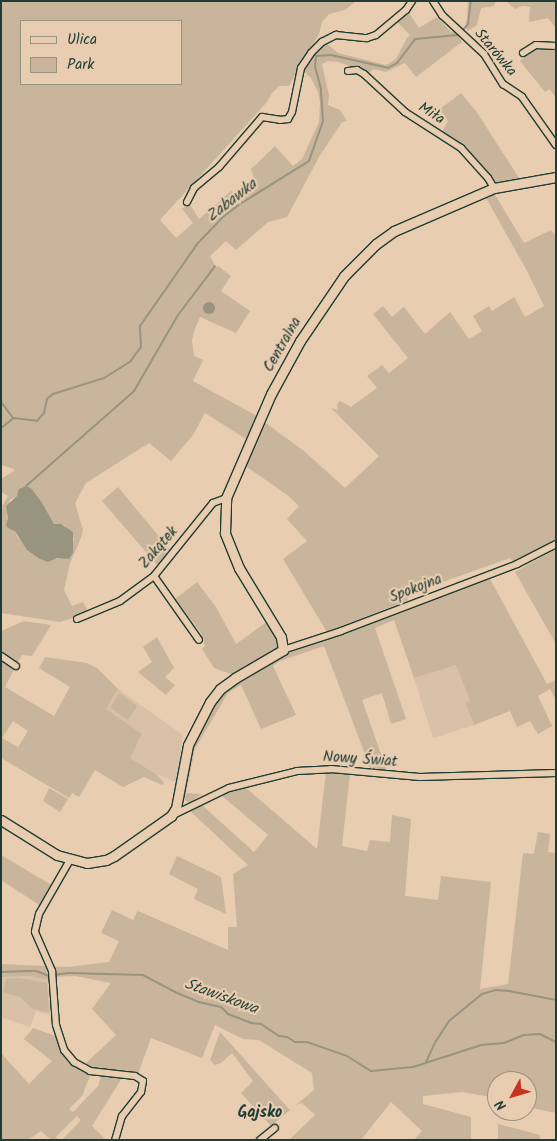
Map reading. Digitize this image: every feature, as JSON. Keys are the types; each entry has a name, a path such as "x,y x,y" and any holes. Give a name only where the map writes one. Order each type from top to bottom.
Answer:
{"street":[{"path":"187,202 194,188 219,167 262,117 280,120 288,119 292,112 302,68 311,52 322,42 336,35 367,38 376,35 406,10 412,1"},
{"name":"Starówka","path":"433,1 442,15 484,54 503,84 522,97 556,145"},
{"path":"523,53 536,45 556,46"},
{"name":"Miła","path":"348,71 357,70 364,74 405,112 461,148 488,178 494,188"},
{"name":"Centralna","path":"283,650 281,636 239,568 225,533 226,498 279,380 300,341 344,276 376,244 394,231 494,188 556,177"},
{"name":"Zakątek","path":"77,619 120,601 154,576 213,503 226,498"},
{"name":"Spokojna","path":"283,650 341,631 517,564 556,544"},
{"path":"154,576 199,640"},
{"path":"1,820 57,855 70,860 87,862 106,860 171,816 176,808 188,745 210,702 220,689 283,650"},
{"path":"1,656 16,666"},
{"name":"Nowy Świat","path":"171,816 229,788 305,770 331,769 420,777 556,772"},
{"path":"70,860 39,914 34,929 52,971 57,1030 68,1055 90,1071 135,1076 142,1081 141,1092 122,1116 115,1140"},
{"path":"260,1140 274,1128"}],"shaded area":[{"path":"207,302 211,302 215,308 211,314 207,314 203,310 203,306"},
{"path":"26,486 31,488 54,524 61,524 73,532 73,553 69,559 57,558 48,562 40,559 27,550 15,531 6,525 8,518 6,506 17,496 19,489"},
{"path":"456,664 470,702 465,704 474,725 433,738 414,678"},
{"path":"118,689 183,735 176,782 156,774 130,758 105,709"},
{"path":"30,976 50,980 52,1016 36,1011 30,1027 1,1017 1,977"}],"green space":[{"path":"1,1 356,1 345,10 329,14 322,22 319,34 289,86 279,86 272,93 267,102 160,220 176,238 193,223 182,209 189,203 199,219 231,191 239,194 255,182 251,169 275,146 293,166 302,159 319,122 320,103 318,92 311,78 304,71 316,50 326,43 338,53 386,65 396,59 410,35 396,21 408,11 419,28 437,17 451,32 455,31 462,42 416,77 405,63 386,72 373,69 368,75 359,69 338,62 328,61 322,64 329,96 328,105 340,110 347,121 342,122 319,157 287,217 268,222 236,250 226,241 210,256 216,267 218,266 231,276 221,291 250,311 236,333 200,317 192,341 194,356 203,360 193,381 257,416 246,439 205,413 193,435 171,461 149,443 86,483 75,503 83,530 70,563 64,590 72,606 83,602 89,613 60,622 1,613 1,508 8,496 1,492 1,479 14,471 14,469 1,465","holes":["22,487 31,488 54,524 64,525 74,539 71,550 61,558 54,559 18,538 7,521 10,500 17,496"]},
{"path":"468,1 496,1 494,6 481,8 477,25 468,31 465,25"},
{"path":"506,1 556,1 556,28 548,18 529,22 530,7 522,6 515,9"},
{"path":"556,42 556,97 549,89 545,92 520,61 532,50"},
{"path":"461,93 476,111 519,178 493,184 442,132 448,121 440,109"},
{"path":"494,193 524,243 551,230 556,236 556,541 513,562 510,558 406,595 408,600 327,632 283,559 307,541 287,519 299,506 286,494 244,465 263,421 304,451 345,488 379,456 331,408 338,410 337,404 340,401 351,407 377,388 367,376 382,365 389,373 408,358 373,314 383,306 392,317 404,307 425,334 450,312 469,339 482,331 473,316 489,306 492,311 514,297 525,317 544,306 527,271 485,196"},
{"path":"118,487 171,551 159,567 102,501"},
{"path":"556,549 556,644 515,572"},
{"path":"489,577 547,684 556,680 556,700 550,689 538,696 552,726 538,734 530,721 517,727 510,711 474,725 465,703 470,701 456,665 414,678 394,620 375,628 406,719 391,724 382,693 362,700 387,771 371,770 324,646 280,661 273,666 296,715 261,729 241,685 228,693 195,749 186,793 202,794 189,803 182,798 192,748 201,726 221,693 241,678 282,655 360,628"},
{"path":"197,582 216,607 236,644 268,621 274,631 278,650 233,675 214,668 202,649 205,646 201,633 175,599"},
{"path":"24,621 51,625 32,656 22,655 17,664 1,653 1,631"},
{"path":"157,637 174,668 165,677 175,685 166,695 138,672 152,662 143,647"},
{"path":"45,657 87,663 97,668 118,689 106,709 142,734 130,758 156,774 164,783 162,785 144,777 123,787 95,770 79,797 72,793 69,798 1,758 1,659 15,668 5,687 54,716 70,687 39,668","holes":["13,721 28,731 18,747 2,738"]},
{"path":"119,693 137,706 128,720 110,708"},
{"path":"326,772 350,773 342,846 367,851 370,840 390,842 392,815 411,819 405,896 438,900 441,876 491,882 480,989 508,984 523,853 534,854 538,832 550,834 548,852 556,853 556,1113 537,1109 537,1071 487,1071 487,1096 462,1092 423,1096 423,1104 471,1117 471,1140 414,1140 422,1131 391,1102 361,1140 289,1140 315,1115 302,1103 296,1105 314,1090 312,1073 259,1040 243,1039 215,1025 202,1058 151,1038 138,1074 125,1070 93,1069 85,1064 116,1035 92,1009 111,983 75,976 50,977 50,980 30,976 1,977 1,964 68,967 109,962 119,941 101,933 112,910 133,920 138,911 228,950 228,927 237,927 233,874 248,865 190,811 200,805 203,806 254,852 268,835 221,795 245,787 317,849"},
{"path":"49,788 68,799 60,812 43,801"},
{"path":"1,855 53,886 41,906 1,880"},
{"path":"177,856 221,877 226,914 194,899 198,889 169,874"},
{"path":"19,978 47,983 49,1012 33,1009 20,997 3,992 6,979"},
{"path":"33,1028 56,1036 66,1057 81,1070 91,1074 82,1096 69,1109 73,1112 98,1086 101,1076 122,1078 92,1126 104,1138 102,1140 62,1140 81,1120 77,1116 56,1137 58,1140 51,1140 41,1131 28,1140 1,1140 1,1053 29,1084 52,1061 24,1039"},
{"path":"220,1032 290,1110 271,1126 241,1093 253,1081 232,1053 221,1063 215,1065 210,1060"},
{"path":"498,1124 540,1135 540,1140 498,1140"}],"waterway":[{"name":"Zabawka","path":"463,30 468,24 471,1"},
{"name":"Zabawka","path":"1,428 14,418 37,421 44,413 47,399 53,394 104,378 130,362 141,347 140,326 198,243 224,216 240,204 309,161 323,121 321,89 315,66 316,56 331,55 388,68 397,63 415,39 458,35"},
{"path":"26,486 134,391 178,315 215,266"},
{"path":"1,402 13,418"},
{"name":"Stawiskowa","path":"1,972 36,971 49,976"},
{"name":"Stawiskowa","path":"54,975 68,973 143,975 199,1002 221,1007 228,1014 251,1023 261,1024 279,1036 287,1037 295,1042 307,1042 347,1056 371,1071 413,1067 481,1045 504,1043 524,1035 540,1034 556,1042"},
{"path":"426,1062 436,1041 449,1021 482,994 496,990 509,991 556,1000"}],"district":[{"name":"Gajsko","path":"260,1113"}]}
